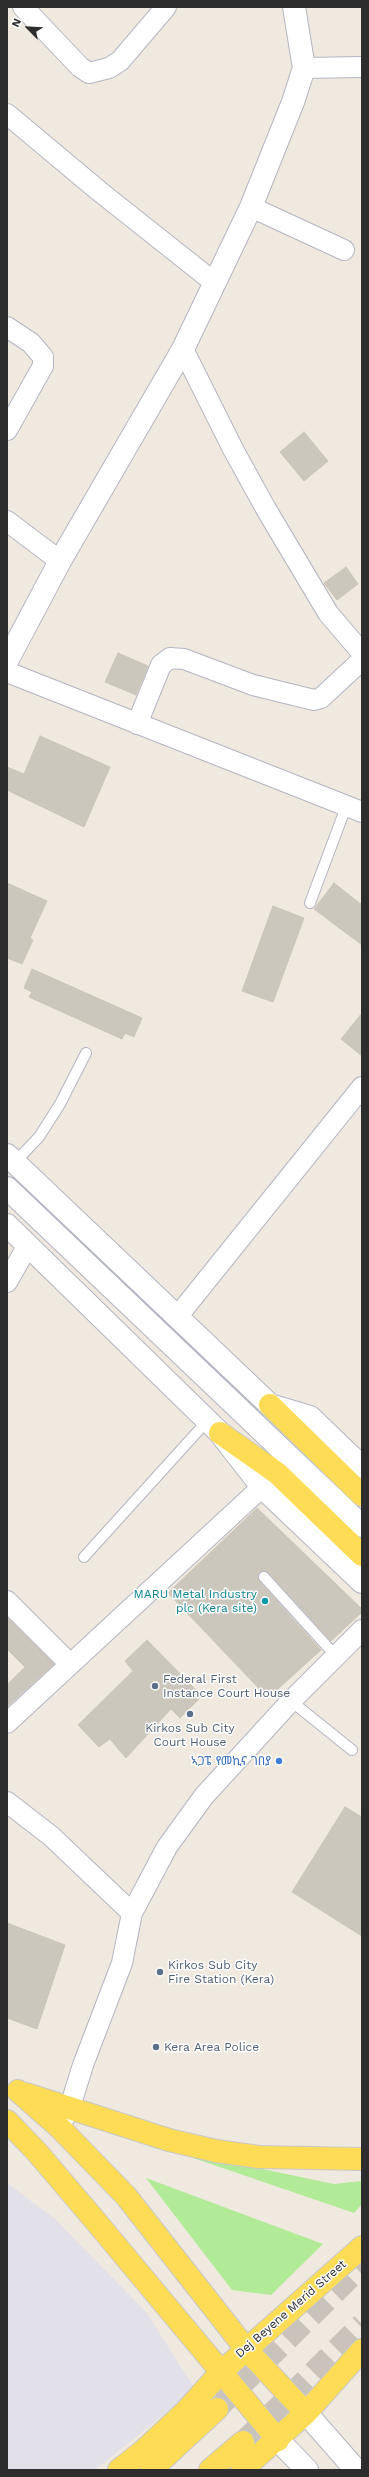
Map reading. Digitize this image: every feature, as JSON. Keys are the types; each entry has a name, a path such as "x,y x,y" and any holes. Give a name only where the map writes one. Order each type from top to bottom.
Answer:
{"main road":[{"path":"7,661 60,560 183,349 251,207 293,102 304,68 294,7"},
{"path":"11,1158 270,1404 362,1495"},
{"path":"7,1188 362,1526"},
{"path":"7,1225 214,1426 277,1474 362,1555"},
{"path":"270,1404 310,1417 362,1467"},
{"path":"214,1426 262,1487 362,1582"},
{"path":"12,2088 181,2144 216,2151 259,2156 362,2159"},
{"path":"12,2088 59,2127 126,2196 246,2349 306,2413 356,2470"},
{"path":"7,2121 29,2144 278,2440 307,2470"},
{"path":"29,2144 59,2127"},
{"name":"Dej Beyene Merid Street","path":"119,2470 142,2452 185,2412 221,2372 246,2349 362,2247"},
{"path":"242,2470 278,2440 306,2413 362,2350"},
{"path":"151,2470 217,2409"},
{"path":"210,2470 243,2442"}],"street":[{"path":"23,7 80,67 89,73 109,68 120,61 166,7"},
{"path":"304,68 362,67"},
{"path":"7,114 99,191 215,283"},
{"path":"251,207 344,250"},
{"path":"7,327 31,343 43,357 43,366 7,430"},
{"path":"183,349 234,451 274,522 328,613 362,653"},
{"path":"7,521 60,560"},
{"path":"137,724 161,665 170,658 184,659 252,685 314,700 321,698 362,660"},
{"path":"7,672 354,809"},
{"path":"177,1316 362,1087"},
{"path":"7,1282 28,1245"},
{"path":"7,1723 69,1663 262,1487"},
{"path":"7,1601 69,1663"},
{"path":"59,2127 70,2107 83,2065 122,1963 132,1913 167,1847 204,1796 291,1701 335,1655 362,1630"},
{"path":"7,1802 51,1836 132,1913"}],"lane":[{"path":"310,903 354,809"},
{"path":"11,1158 39,1136 56,1111 86,1053"},
{"path":"84,1557 214,1426"},
{"path":"264,1577 335,1655"},
{"path":"291,1701 352,1750"}],"shaded area":[{"path":"7,2183 55,2219 146,2312 195,2389 95,2470 7,2470"}],"green space":[{"path":"167,2149 334,2184 362,2181 362,2204 354,2213"},
{"path":"146,2178 323,2244 271,2295 232,2290"}],"building":[{"path":"304,432 328,461 304,481 280,452"},
{"path":"346,567 358,584 337,600 324,583"},
{"path":"118,653 148,666 136,695 105,682"},
{"path":"40,736 110,767 84,827 7,790 7,767 24,774"},
{"path":"7,883 47,901 30,938 33,940 22,964 7,958"},
{"path":"334,883 362,905 362,945 314,909"},
{"path":"273,906 304,918 273,1002 242,991"},
{"path":"32,969 142,1018 134,1037 125,1033 122,1039 29,997 32,992 24,988"},
{"path":"362,1013 362,1056 341,1039"},
{"name":"MARU Metal Industry plc (Kera site)","path":"257,1508 362,1609 362,1612 331,1641 269,1573 263,1571 259,1572 259,1581 321,1650 268,1698 168,1593"},
{"path":"7,1617 54,1664 7,1707 7,1685 25,1667 7,1649"},
{"name":"Federal First Instance Court House","path":"147,1640 202,1696 180,1718 171,1709 126,1758 110,1739 99,1747 78,1725 133,1671 125,1661"},
{"path":"345,1807 362,1817 362,1936 292,1892"},
{"path":"7,1923 65,1945 37,2029 7,2018"}],"tunnel":[{"path":"217,2409 362,2266"},
{"path":"243,2442 362,2324"}],"place":[{"name":"MARU Metal Industry plc (Kera site)","path":"265,1601"},
{"name":"Federal First Instance Court House","path":"155,1686"},
{"name":"Kirkos Sub City Court House","path":"190,1714"},
{"name":"ኣጋፔ የመኪና ገበያ","path":"279,1761"},
{"name":"Kirkos Sub City Fire Station (Kera)","path":"160,1972"},
{"name":"Kera Area Police","path":"156,2047"}]}
